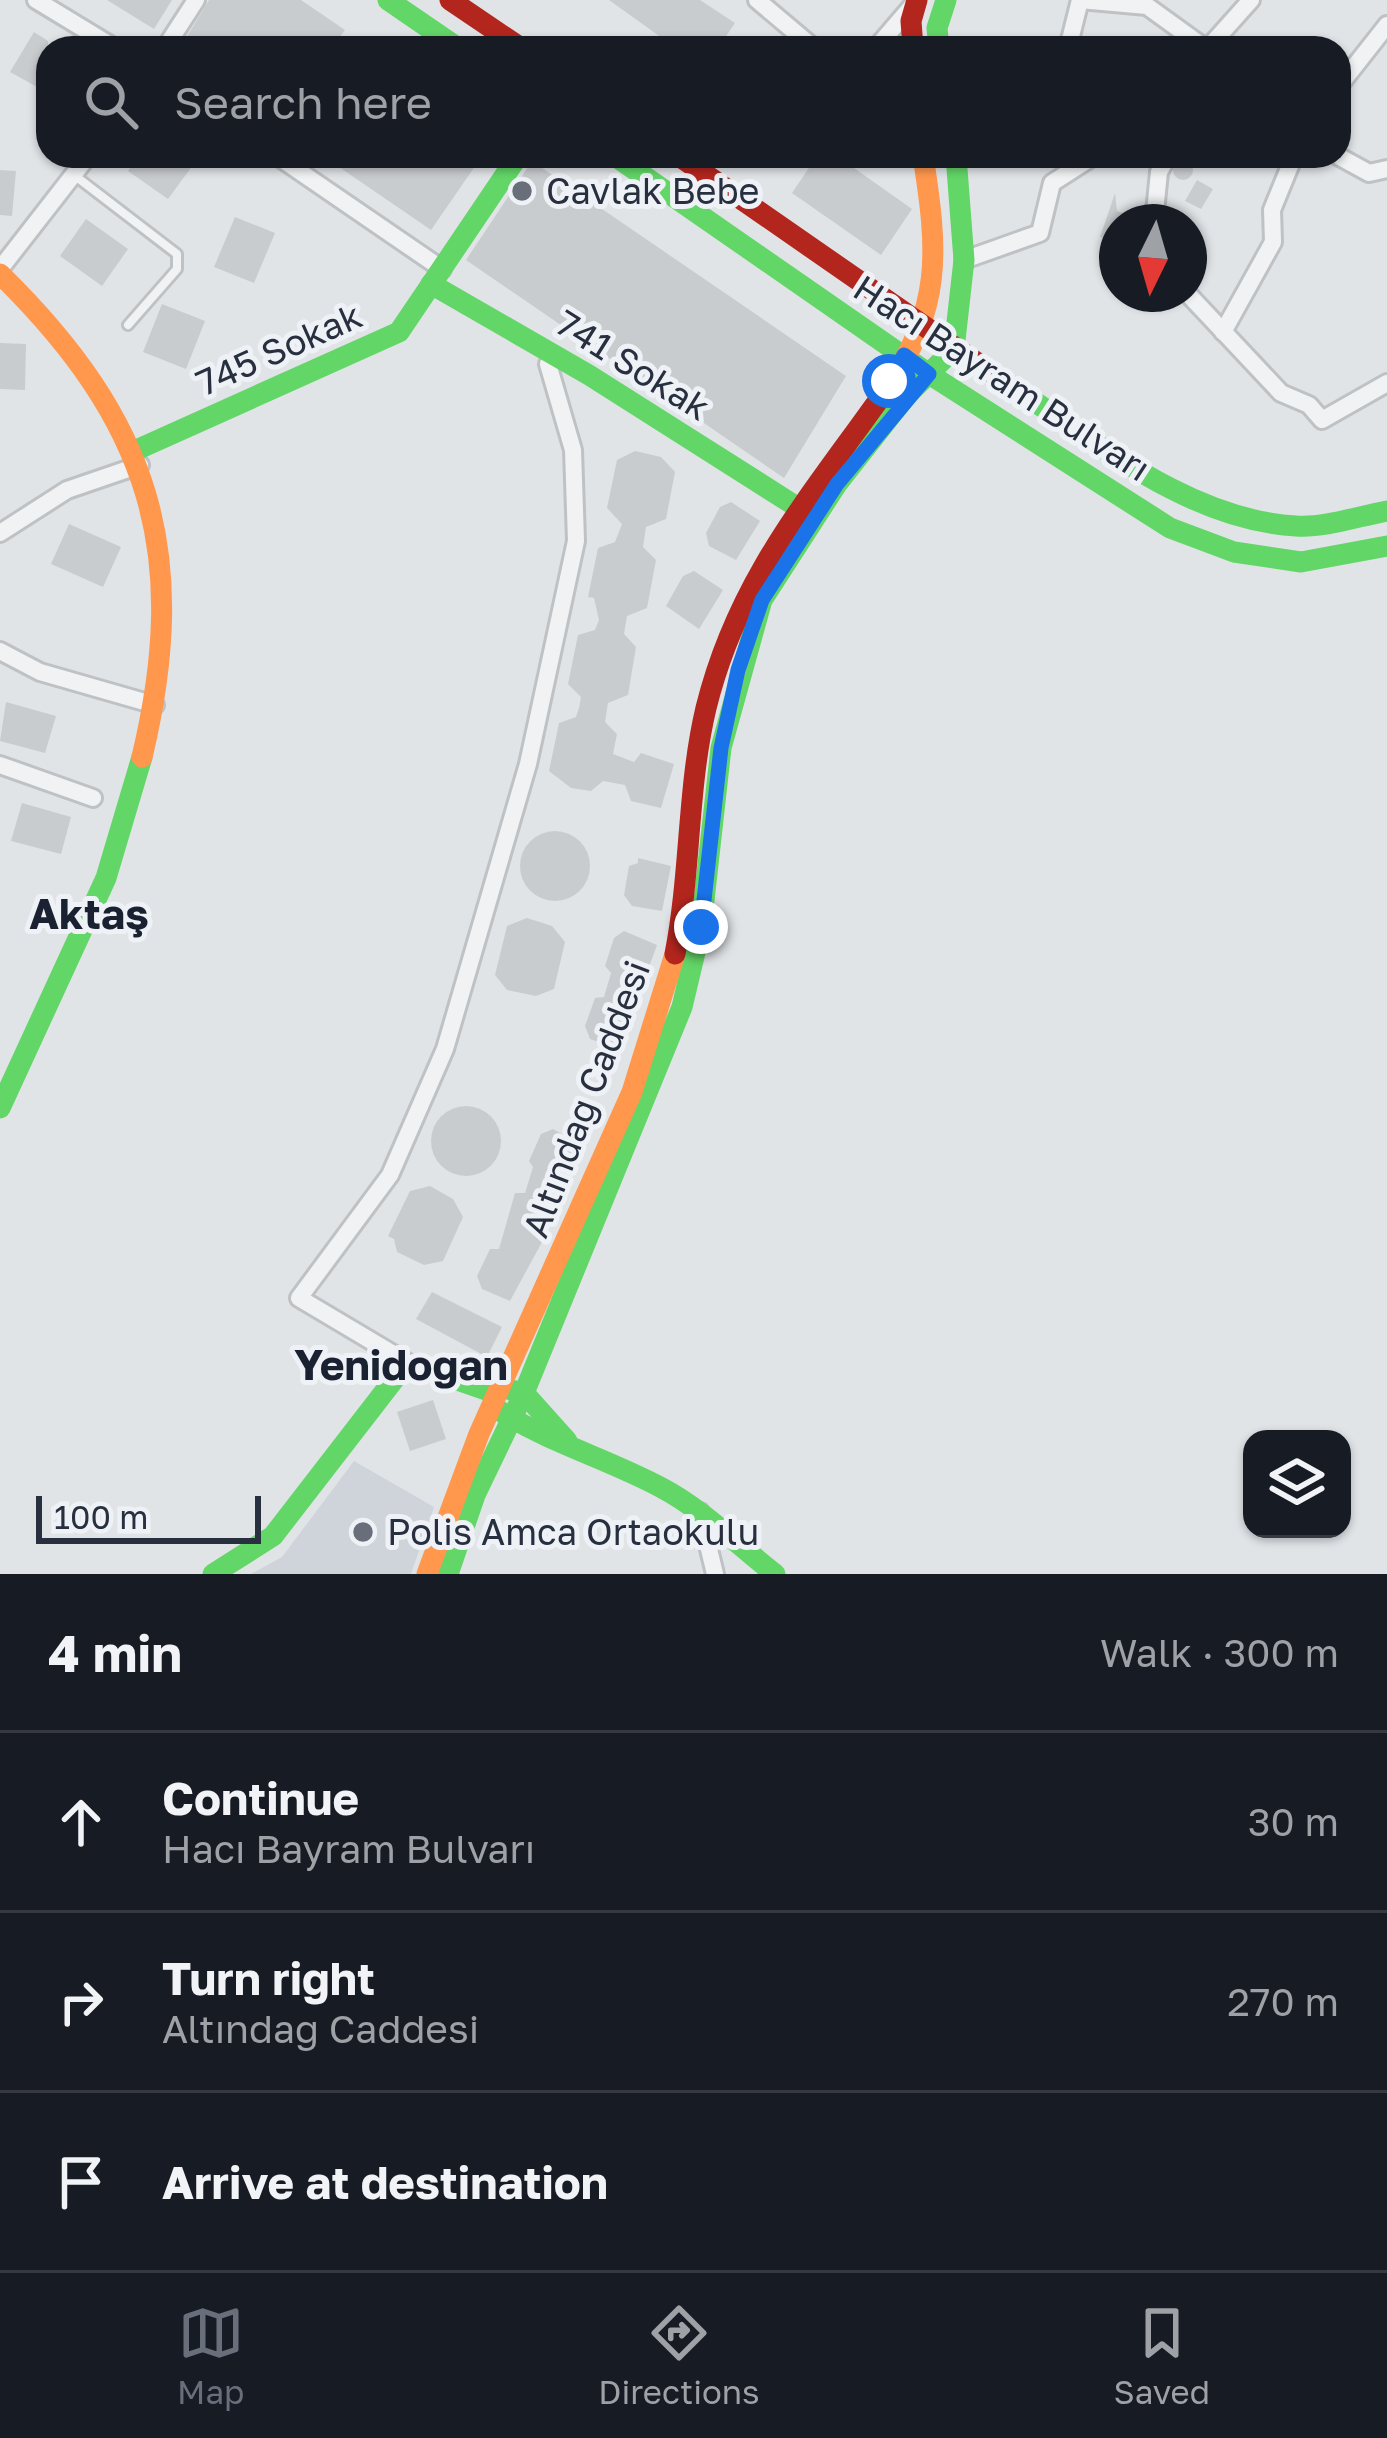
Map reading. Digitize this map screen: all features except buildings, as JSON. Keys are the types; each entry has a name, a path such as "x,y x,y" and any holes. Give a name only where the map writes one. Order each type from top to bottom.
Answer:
{"main road":[{"path":"388,0 440,36"},
{"path":"451,0 503,36"},
{"path":"914,36 917,0"},
{"path":"938,36 946,0"},
{"name":"745 Sokak","path":"137,458 399,332 510,168"},
{"name":"Hacı Bayram Bulvarı","path":"632,168 929,374 1170,528 1234,551 1301,562 1387,546"},
{"name":"Hacı Bayram Bulvarı","path":"697,168 954,349 1205,504 1243,518 1300,527 1387,511"},
{"path":"923,323 937,247 925,168"},
{"path":"954,349 964,260 957,168"},
{"path":"0,271 85,368 137,458 163,558 155,704 82,945 0,1108"},
{"name":"741 Sokak","path":"437,276 797,507"},
{"name":"Altındağ Caddesi","path":"427,1574 494,1395 548,1288 658,1023 684,913 695,765 707,703 748,591 797,507 923,323"},
{"name":"Altındağ Caddesi","path":"448,1574 475,1495 524,1394 689,983 701,927 721,748 738,670 762,600 837,484 954,349"},
{"path":"213,1574 273,1536 399,1373 415,1367 494,1395 524,1394 567,1441 700,1511 775,1574"},
{"path":"494,1395 510,1419 542,1438 567,1441"}],"street":[{"path":"36,0 95,36"},
{"path":"173,36 196,0"},
{"path":"757,0 800,36"},
{"path":"886,36 917,0"},
{"path":"1071,36 1080,0 1147,6 1189,36"},
{"path":"1217,36 1251,0"},
{"path":"1351,71 1387,25"},
{"path":"1351,163 1369,173 1387,169"},
{"path":"0,271 79,168"},
{"path":"293,168 437,276"},
{"path":"964,260 1040,232 1052,183 1075,168"},
{"path":"1156,204 1161,168"},
{"path":"1223,332 1273,242 1272,210 1289,168"},
{"path":"1205,312 1281,393 1309,405 1322,420 1387,383"},
{"path":"415,1367 299,1298 390,1175 436,1070 528,764 576,541 573,451 548,364"},
{"name":"745 Sokak","path":"0,533 67,490 137,458"},
{"path":"0,651 40,672 155,704"},
{"path":"0,765 93,798"},
{"path":"700,1511 715,1574"}],"lane":[{"path":"74,174 177,254 177,269 128,325"}],"shaded area":[{"name":"Polis Amca Ortaokulu","path":"354,1461 434,1507 411,1574 251,1574 282,1557"}],"traffic: fast":[{"path":"388,0 440,36"},
{"path":"938,36 946,0"},
{"path":"134,451 399,332 510,168"},
{"path":"632,168 929,374 1170,528 1234,552 1301,562 1387,546"},
{"path":"954,349 964,260 957,168"},
{"path":"431,284 589,375 797,507"},
{"path":"448,1574 475,1495 524,1393 682,1007 701,927 721,748 762,600 837,484 907,395 954,349"},
{"path":"1002,380 1141,472 1216,509 1296,526 1387,511"},
{"path":"0,1108 106,878 142,757"},
{"path":"213,1574 273,1536 399,1373 423,1368 495,1393"},
{"path":"511,1390 524,1393 567,1441"},
{"path":"500,1411 677,1497 775,1574"}],"traffic: slow":[{"path":"885,391 918,332 931,278 932,221 925,168"},
{"path":"0,274 92,383 124,437 146,494 158,553 162,616 142,757"},
{"path":"427,1574 479,1434 632,1092 675,954"}],"traffic: jam":[{"path":"450,0 503,36"},
{"path":"912,36 917,0"},
{"path":"696,168 1002,380"},
{"path":"675,954 700,738 720,661 737,618 780,540 885,391"}],"place":[{"name":"Cavlak Bebe","path":"522,191"},
{"name":"Polis Amca Ortaokulu","path":"363,1532"}],"district":[{"name":"Aktaş","path":"89,914"},
{"name":"Yenidoğan","path":"401,1365"}],"route":[{"path":"701,927 721,748 756,616 788,554 837,484 929,374 904,355 889,381"}]}
